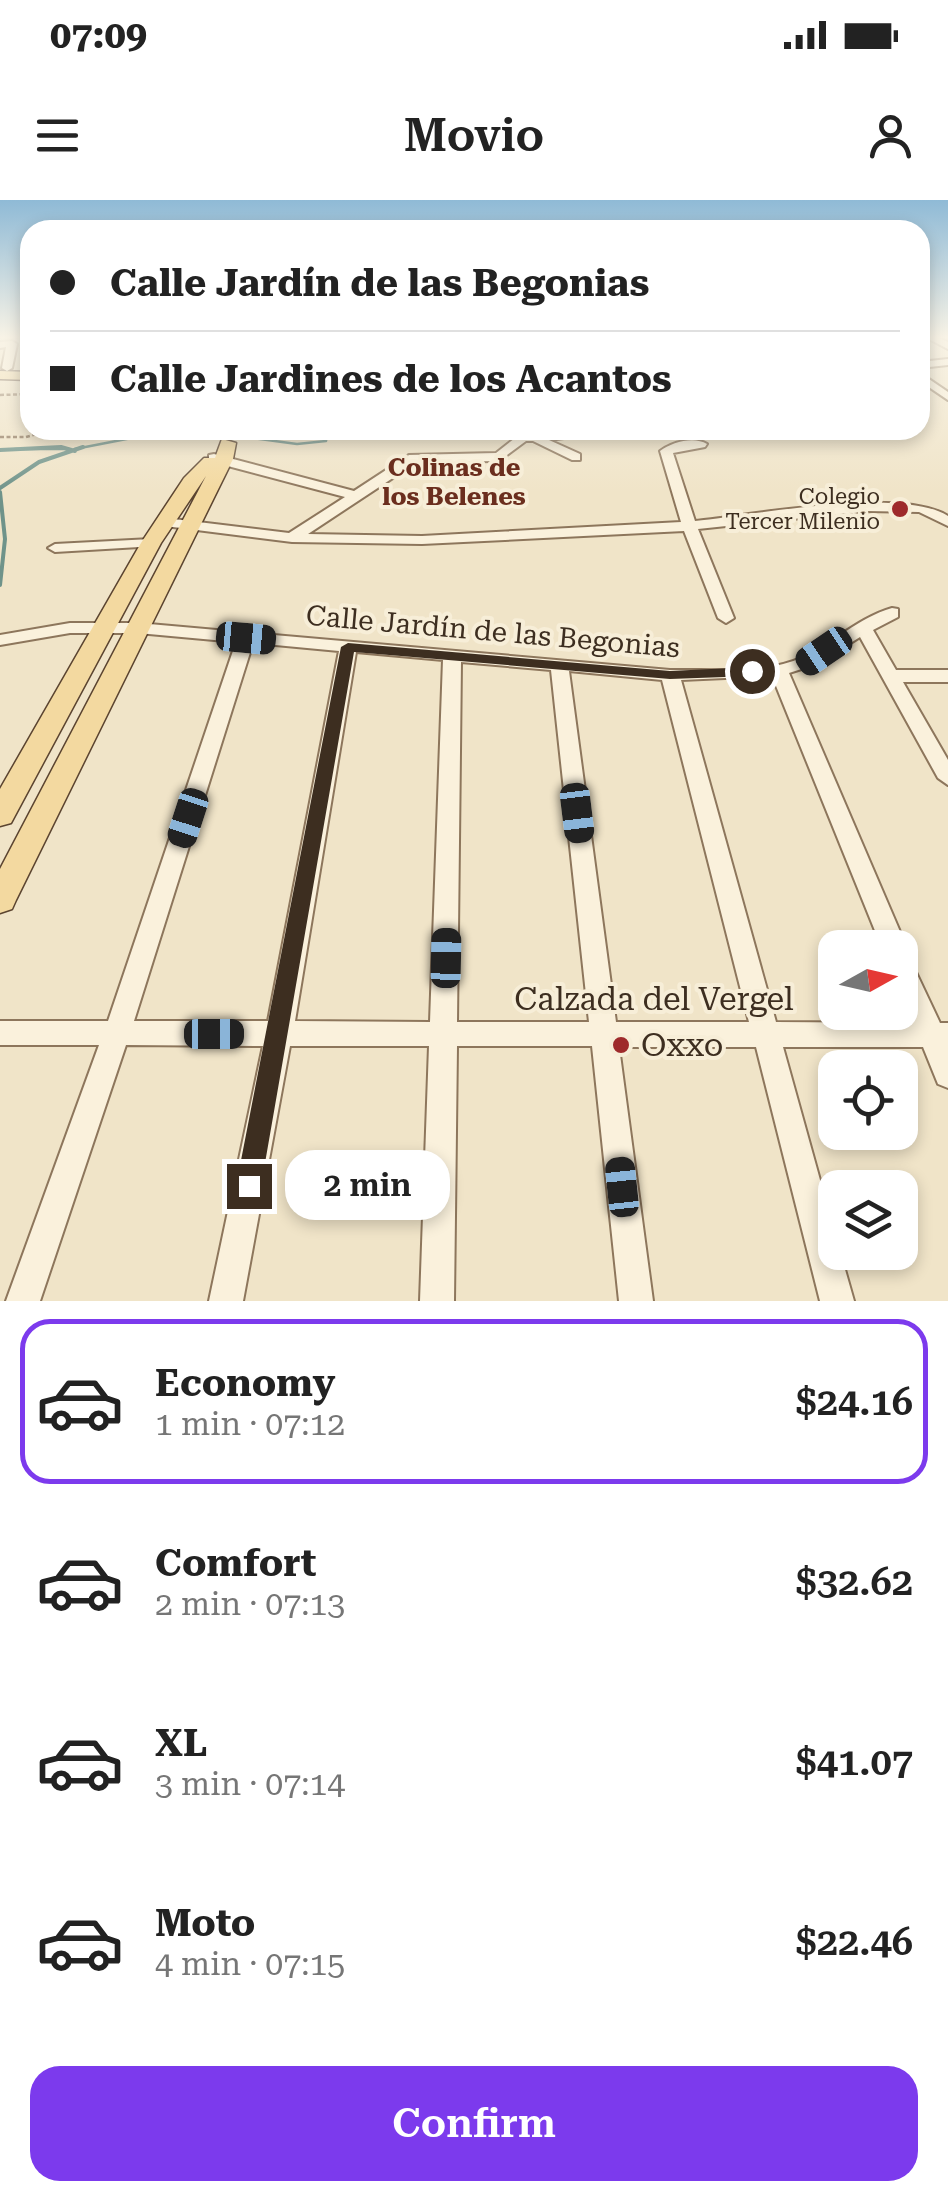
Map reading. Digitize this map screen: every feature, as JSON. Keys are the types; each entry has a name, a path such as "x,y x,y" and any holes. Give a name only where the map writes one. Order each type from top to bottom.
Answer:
{"main road":[{"path":"0,815 151,543 190,482 225,447"},
{"path":"0,900 225,447"}],"street":[{"path":"292,538 414,458 499,458 526,440"},
{"path":"540,440 576,457"},
{"path":"701,444 680,445 666,451 689,526 726,618"},
{"path":"225,447 356,496"},
{"path":"165,522 292,538 422,540 689,526 867,507 919,508 948,522"},
{"path":"55,548 151,543"},
{"name":"Calle Jardín de las Begonias","path":"8,638 103,626 670,675 778,668 808,662 862,626 892,614"},
{"path":"862,626 948,778"},
{"path":"23,1301 117,1033 246,638"},
{"path":"226,1301 279,1034 348,647"},
{"path":"436,1301 452,656"},
{"path":"558,665 636,1301"},
{"path":"778,668 887,930"},
{"path":"670,675 769,1034 837,1301"},
{"path":"891,676 948,676"},
{"path":"918,994 940,1035 948,1075"},
{"name":"Calzada del Vergel","path":"0,1033 940,1035"}],"waterway":[{"path":"80,448 121,440"},
{"path":"267,440 297,444 326,440"},
{"path":"73,450 80,448"},
{"path":"75,449 80,448"},
{"path":"15,449 20,449"},
{"path":"0,450 20,449"},
{"path":"20,449 68,449"},
{"path":"20,449 68,449"},
{"path":"68,449 73,450"},
{"path":"0,488 39,462 73,450"},
{"path":"0,492 5,539 0,585"}],"place":[{"name":"Colegio Tercer Milenio","path":"900,509"},
{"name":"Oxxo","path":"621,1045"}],"district":[{"name":"Colinas de los Belenes","path":"454,482"}],"route":[{"path":"249,1186 348,647 670,675 752,671"}]}
